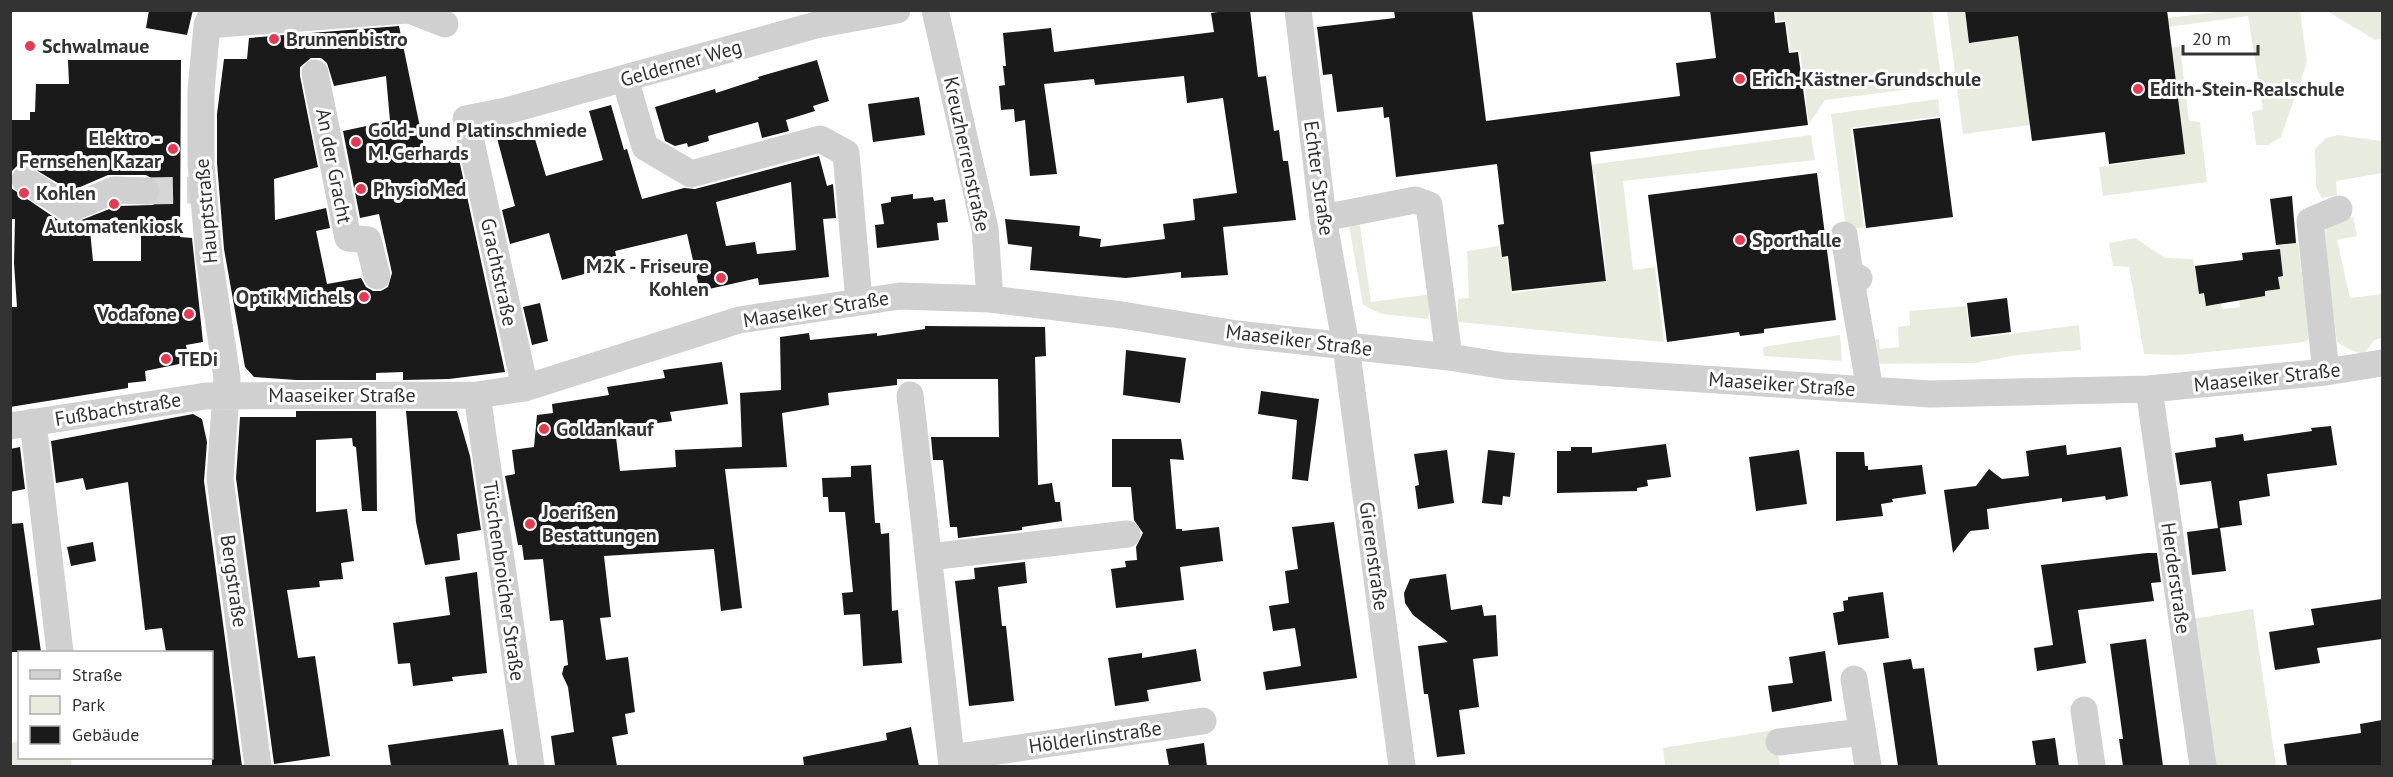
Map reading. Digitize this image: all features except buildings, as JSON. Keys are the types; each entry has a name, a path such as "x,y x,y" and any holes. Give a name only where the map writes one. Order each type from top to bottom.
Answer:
{"street":[{"path":"361,12 408,10 445,24"},
{"name":"Gelderner Weg","path":"466,119 502,104 625,79 816,25 868,13 897,10"},
{"name":"Kreuzherrenstraße","path":"935,10 985,229 990,299"},
{"name":"Echter Straße","path":"1302,11 1323,218 1346,345"},
{"name":"Hauptstraße","path":"226,396 227,378 209,257 201,164 201,91 210,18 307,22 361,12"},
{"name":"An der Gracht","path":"315,73 348,238 369,240 377,276"},
{"path":"625,79 645,147 691,174 820,139 846,153 859,301"},
{"name":"Grachtstraße","path":"466,119 525,388"},
{"path":"25,180 70,209 114,190 146,191"},
{"path":"1323,218 1415,201 1429,205 1449,357"},
{"path":"2326,372 2310,221 2339,209"},
{"path":"1844,235 1855,279 1870,390"},
{"name":"Maaseiker Straße","path":"226,396 477,394 525,388 739,320 900,296 990,299 1122,315 1237,334 1449,357 1505,366 1930,394 2149,389 2326,372 2382,363"},
{"name":"Gierenstraße","path":"1346,345 1402,766"},
{"name":"Herderstraße","path":"2149,389 2203,766"},
{"name":"Tüschenbroicher Straße","path":"477,394 531,766"},
{"name":"Hölderlinstraße","path":"910,395 951,762 1203,721"},
{"name":"Fußbachstraße","path":"22,424 206,396 226,396"},
{"name":"Bergstraße","path":"226,396 221,430 220,479 258,766"},
{"path":"22,424 60,607 60,651"},
{"path":"929,557 1127,534"},
{"path":"1854,679 1868,766"},
{"path":"2084,710 2092,766"},
{"path":"1779,742 1862,732"}],"green space":[{"path":"1776,11 1932,11 1942,85 1825,100 1809,124 1800,50 1791,51 1786,20 1777,21"},
{"path":"1947,11 1965,11 1969,42 2018,36 2069,120 1963,134"},
{"path":"2224,11 2300,11 2307,62 2281,137 2268,145 2256,145 2252,112 2263,109 2248,16 2138,31 2137,22"},
{"path":"2327,11 2382,11 2382,39 2375,40"},
{"path":"2180,46 2189,121 2200,122 2207,182 2103,196 2099,167 2185,154 2171,48"},
{"path":"1938,99 1940,116 1851,128 1864,227 1846,230 1831,114"},
{"path":"1811,135 1815,160 1623,181 1633,270 1655,267 1664,342 1458,322 1458,299 1469,298 1467,251 1499,246 1502,257 1507,257 1512,293 1607,281 1595,174 1502,187 1500,177"},
{"path":"2338,135 2382,141 2382,173 2336,181 2337,195 2322,198 2316,187 2315,149 2326,138"},
{"path":"2353,217 2357,236 2337,240 2350,298 2382,294 2382,338 2374,340 2364,354 2352,351 2337,342 2323,234 2336,222"},
{"path":"1359,219 1371,302 1432,294 1428,319 1382,314 1363,305 1348,220"},
{"path":"2135,238 2165,258 2193,259 2199,294 2204,293 2206,305 2221,304 2222,309 2240,307 2238,288 2248,298 2265,296 2265,291 2280,289 2278,277 2283,276 2280,249 2276,245 2298,243 2310,338 2305,342 2179,355 2144,354 2129,267 2113,266 2109,243"},
{"path":"1966,306 1971,339 2079,325 2081,350 2017,355 1974,363 1866,364 1865,340 1879,339 1880,349 1899,347 1898,327 1910,325 1909,311"},
{"path":"1840,335 1842,361 1764,356 1763,347"},
{"path":"2253,609 2276,766 2208,766 2187,620"},
{"path":"1774,730 1780,766 1665,766 1663,748"},
{"path":"18,741 18,759 70,759 72,766 11,766 11,743"}],"tunnel":[{"path":"146,191 203,190"}],"place":[{"name":"Brunnenbistro","path":"274,39"},
{"name":"Schwalmaue","path":"30,46"},
{"name":"Erich-Kästner-Grundschule","path":"1740,79"},
{"name":"Edith-Stein-Realschule","path":"2138,89"},
{"name":"Gold- und Platinschmiede M. Gerhards","path":"356,142"},
{"name":"Elektro - Fernsehen Kazar","path":"173,149"},
{"name":"PhysioMed","path":"361,189"},
{"name":"Kohlen","path":"24,193"},
{"name":"Automatenkiosk","path":"114,204"},
{"name":"Sporthalle","path":"1740,240"},
{"name":"M2K - Friseure Kohlen","path":"721,278"},
{"name":"Optik Michels","path":"364,297"},
{"name":"Vodafone","path":"189,314"},
{"name":"TEDi","path":"166,359"},
{"name":"Goldankauf","path":"544,429"},
{"name":"Joerißen Bestattungen","path":"530,524"}]}
